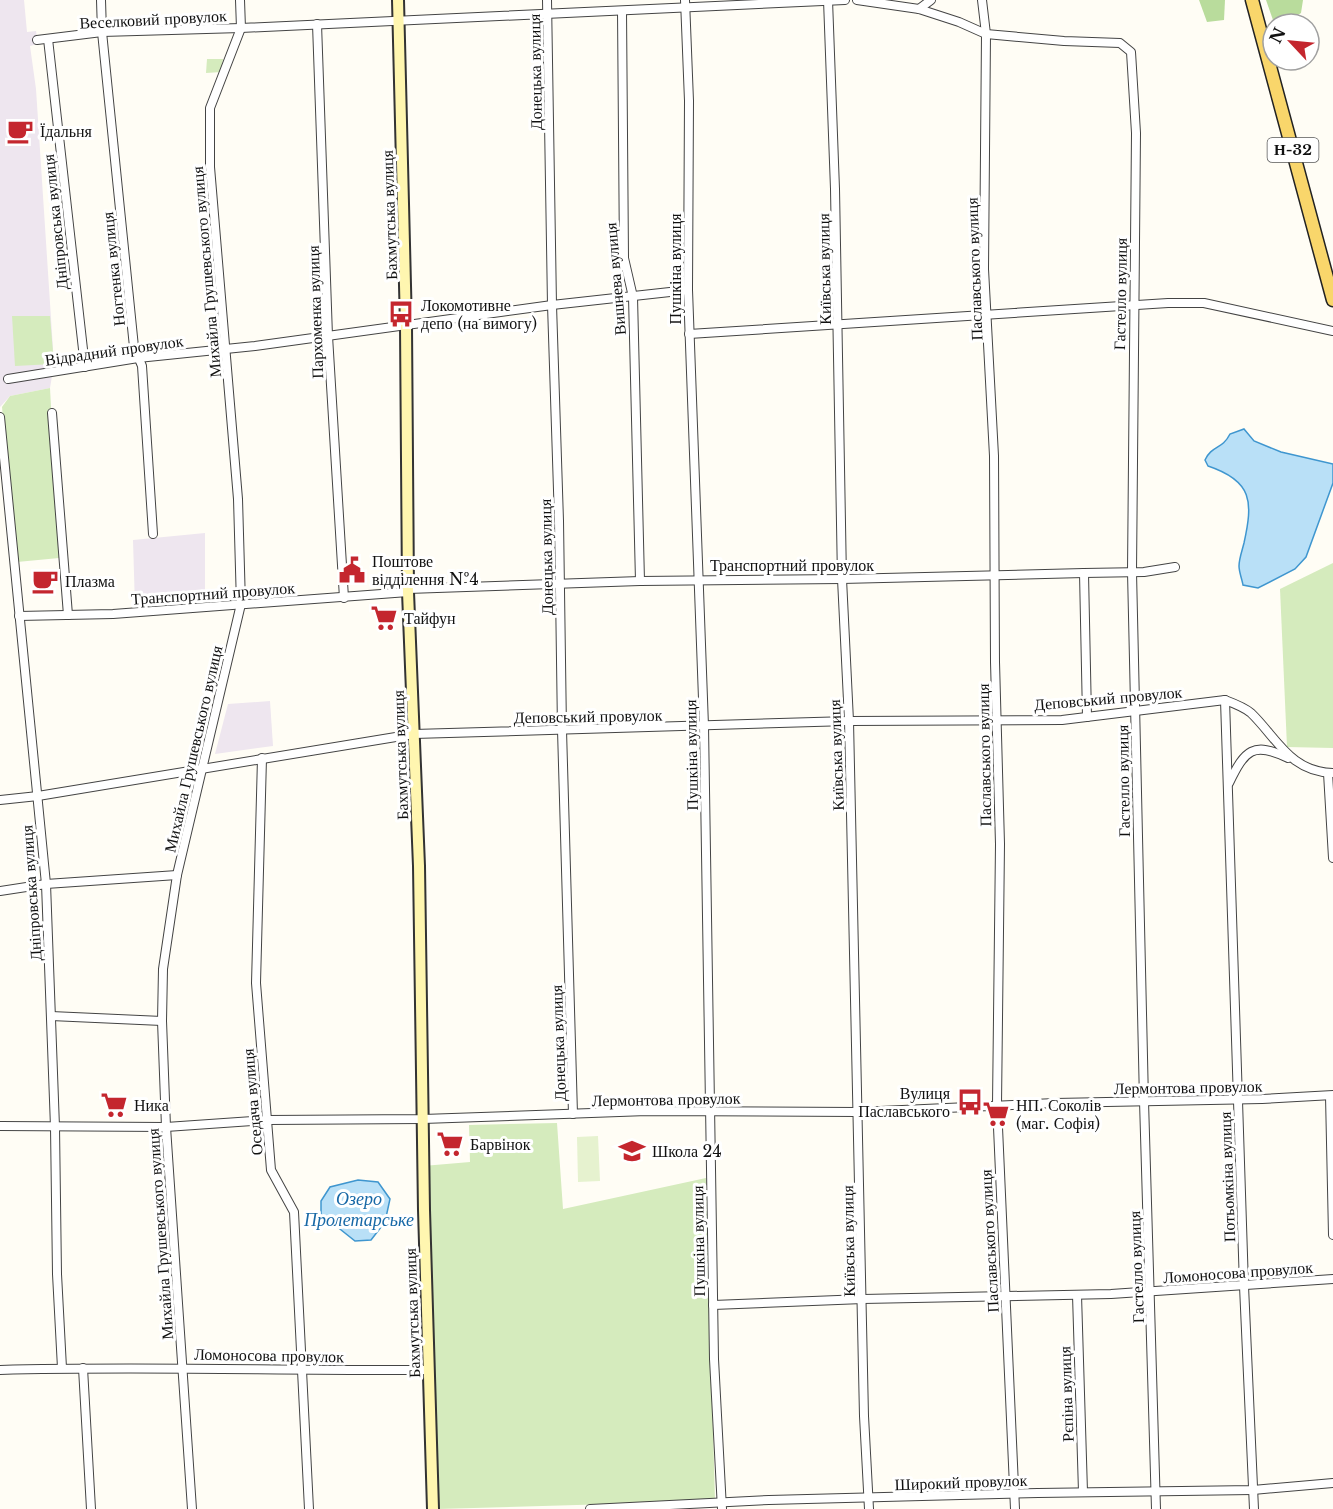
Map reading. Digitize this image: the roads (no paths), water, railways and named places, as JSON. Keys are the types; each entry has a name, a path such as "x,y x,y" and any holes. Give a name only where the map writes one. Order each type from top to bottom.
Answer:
{"main road":[{"name":"Н-32","path":"1252,0 1333,300"}],"street":[{"name":"Ногтенка вулиця","path":"101,0 102,32 134,347 142,366 153,534"},
{"name":"Михайла Грушевського вулиця","path":"192,1509 166,1127 162,1021 163,969 177,875 241,604 238,499 210,167 210,108 241,28 240,0"},
{"name":"Бахмутська вулиця","path":"398,0 406,326 408,590 419,878 424,1210 433,1509"},
{"name":"Донецька вулиця","path":"548,0 552,305 573,1114"},
{"name":"Веселковий провулок","path":"37,40 102,32 622,11 685,4 845,0"},
{"path":"858,0 919,9 959,22 986,34"},
{"path":"919,9 931,0"},
{"name":"Паславського вулиця","path":"982,0 986,34 984,269 994,456 1000,844 997,1105 1015,1509"},
{"name":"Київська вулиця","path":"828,1 839,324 842,579 849,721 864,1416 869,1509"},
{"name":"Пушкіна вулиця","path":"685,4 689,101 689,334 704,726 712,1305 722,1506"},
{"name":"Вишнева вулиця","path":"622,11 624,258 633,297 640,580"},
{"name":"Пархоменка вулиця","path":"318,24 328,336 344,598"},
{"name":"Гастелло вулиця","path":"986,34 1120,43 1131,52 1136,125 1132,572 1156,1509"},
{"name":"Дніпровська вулиця","path":"48,39 85,367"},
{"name":"Відрадний провулок","path":"8,379 138,358 226,349 552,305 688,290"},
{"path":"689,334 1133,305 1204,303 1333,331"},
{"path":"52,413 68,615"},
{"name":"Дніпровська вулиця","path":"0,417 46,884 55,1127 57,1274 62,1368"},
{"name":"Транспортний провулок","path":"19,616 113,614 344,598 408,590 640,580 995,576 1132,572 1175,567"},
{"path":"1084,573 1087,717"},
{"path":"1225,700 1249,711 1293,761"},
{"name":"Деповський провулок","path":"0,800 38,796 414,734 849,721 1062,720 1225,700"},
{"name":"Потьомкіна вулиця","path":"1225,700 1244,1286 1254,1509"},
{"path":"1228,784 1239,761 1254,750 1270,750 1293,761 1331,773 1333,858"},
{"name":"Оседача вулиця","path":"262,759 256,983 271,1170 294,1212 309,1509"},
{"path":"0,891 46,884 177,875"},
{"path":"51,1016 162,1021"},
{"path":"1331,1096 1333,1235"},
{"name":"Лермонтова провулок","path":"0,1126 166,1127 268,1120 423,1119 646,1112 858,1112 997,1105 1331,1096"},
{"name":"Ломоносова провулок","path":"712,1305 863,1299 1077,1295 1333,1280"},
{"name":"Рєпіна вулиця","path":"1077,1295 1083,1492"},
{"name":"Ломоносова провулок","path":"0,1370 182,1367 429,1371"},
{"path":"84,1368 91,1509"},
{"name":"Широкий провулок","path":"590,1509 722,1506 868,1498 1254,1490 1333,1482"}],"water":[{"path":"1244,429 1254,441 1281,452 1333,464 1333,483 1306,557 1295,569 1258,588 1243,585 1239,568 1247,529 1246,495 1242,486 1234,479 1208,466 1205,460 1211,452 1224,443 1230,434"},
{"name":"Озеро Пролетарське","path":"358,1180 378,1182 390,1199 385,1222 371,1240 355,1241 321,1214 321,1201 330,1187"}],"place":[{"name":"Їдальня","path":"20,131"},
{"name":"Локомотивне депо (на вимогу)","path":"401,314"},
{"name":"Поштове відділення №4","path":"352,570"},
{"name":"Плазма","path":"45,581"},
{"name":"Тайфун","path":"384,618"},
{"name":"Вулиця Паславського","path":"970,1102"},
{"name":"Ника","path":"114,1105"},
{"name":"НП. Соколів (маг. Софія)","path":"996,1114"},
{"name":"Барвінок","path":"450,1144"},
{"name":"Школа 24","path":"632,1151"}]}
